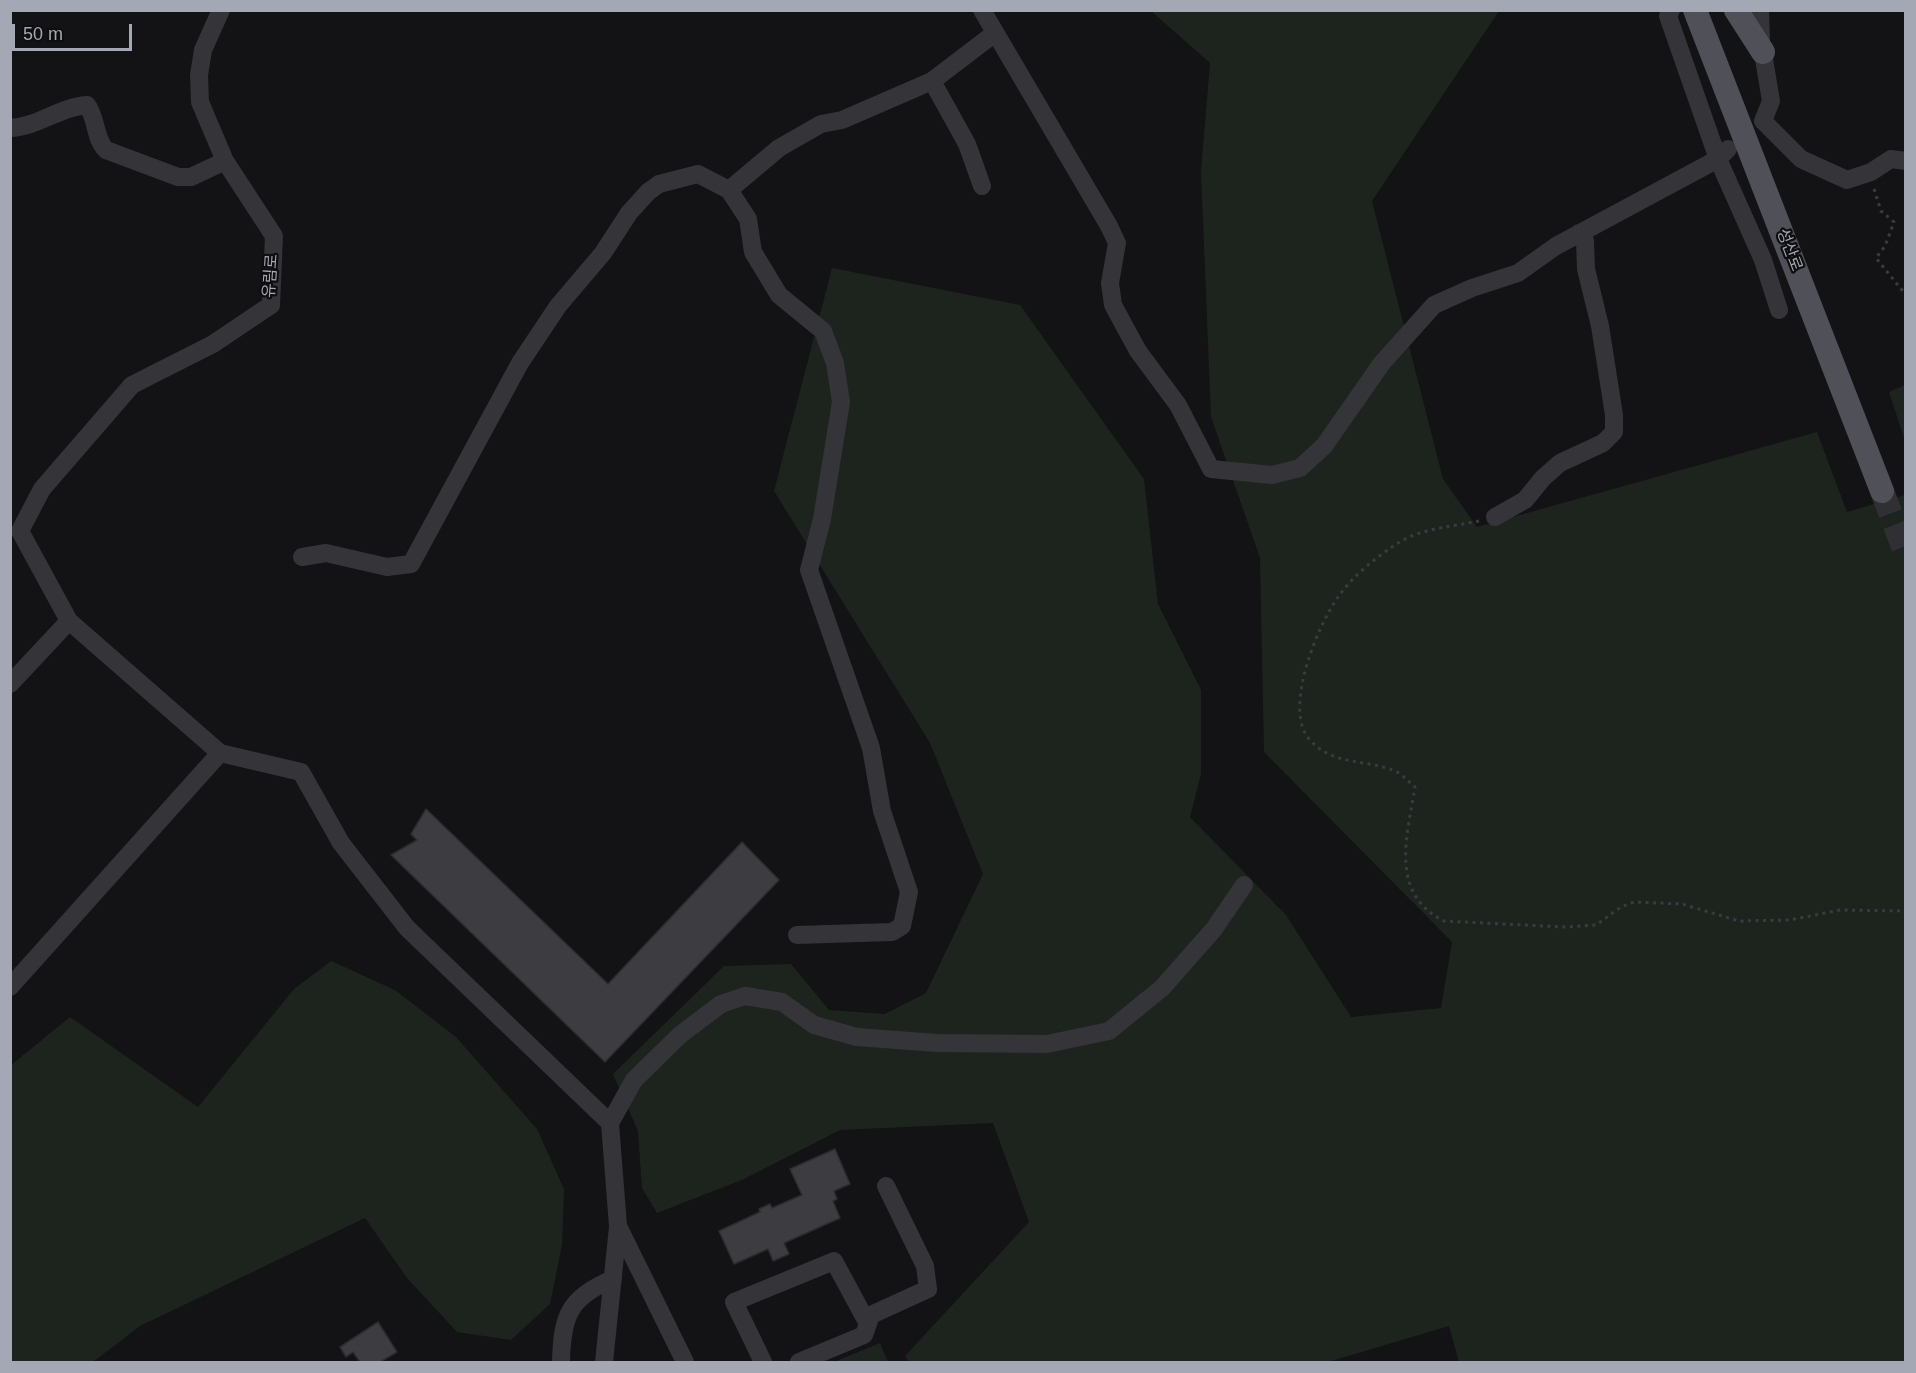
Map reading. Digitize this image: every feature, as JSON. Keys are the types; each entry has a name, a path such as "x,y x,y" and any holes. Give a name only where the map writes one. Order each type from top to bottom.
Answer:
{"main road":[{"name":"성산로","path":"1695,10 1882,491"},
{"path":"1736,10 1763,52"}],"street":[{"name":"유림로","path":"69,621 20,531 42,489 132,385 213,344 271,304 273,236 225,161 200,102 199,75 203,50 221,10"},
{"path":"982,10 1109,226 1117,243 1110,283 1113,305 1138,351 1178,405 1211,470 1272,475 1300,468 1324,446 1382,363 1434,305 1472,288 1518,273 1579,233 1723,154"},
{"path":"1671,10 1668,16 1723,154 1763,260 1779,310"},
{"path":"1760,10 1763,52 1771,100 1763,121 1801,159 1847,180 1871,172 1892,159 1905,161"},
{"path":"729,190 779,148 821,124 842,120 932,81 995,33"},
{"path":"932,81 967,144 982,186"},
{"path":"10,128 24,127 77,106 87,105 91,111 100,145 106,150 178,177 191,177 225,161"},
{"path":"302,557 326,554 387,567 411,564 520,363 558,306 603,253 629,213 648,192 659,184 698,174 729,190 748,219 753,252 779,295 823,330 835,363 841,402 822,519 809,570 871,748 882,811 909,892 902,926 892,932 797,935"},
{"path":"1495,517 1525,500 1543,478 1560,464 1603,443 1614,432 1614,415 1600,326 1586,269 1585,241 1579,233"},
{"path":"10,684 69,621 220,753 301,772 341,843 407,928 610,1123"},
{"path":"10,987 220,753"},
{"path":"604,1362 618,1226 610,1123 634,1080 680,1035 721,1004 745,996 782,1002 814,1024 857,1037 937,1043 1047,1044 1109,1031 1162,988 1214,929 1244,885"},
{"path":"799,1362 864,1335 871,1315 928,1289 925,1266 886,1186"},
{"path":"618,1226 685,1362"},
{"path":"763,1362 734,1302 834,1261 868,1324"},
{"path":"561,1362 561,1340 571,1306 588,1289 613,1279"}],"path":[{"path":"1871,172 1881,211 1894,222 1885,246 1876,258 1905,295"},
{"path":"1495,517 1424,531 1396,544 1364,570 1338,596 1323,622 1301,678 1300,707 1307,736 1323,752 1341,760 1398,772 1415,787 1404,862 1409,883 1428,913 1444,921 1565,927 1596,925 1622,907 1634,902 1682,904 1739,921 1790,920 1850,909 1905,911"}],"shaded area":[{"path":"1151,11 1499,11 1372,201 1443,479 1477,527 1817,432 1847,512 1905,495 1905,1362 1459,1362 1449,1326 1328,1362 909,1362 905,1356 1029,1222 993,1123 840,1130 742,1180 657,1213 642,1188 638,1131 613,1074 724,966 791,964 829,1010 885,1014 926,993 983,874 930,743 774,491 832,268 1020,305 1144,479 1158,604 1201,690 1201,774 1190,817 1286,915 1351,1017 1441,1008 1452,942 1264,752 1260,558 1211,417 1201,171 1210,63"},
{"path":"1905,385 1905,441 1889,392"},
{"path":"331,961 395,990 456,1037 537,1129 564,1189 562,1245 550,1304 511,1340 457,1332 407,1278 365,1218 140,1326 93,1362 11,1362 11,1065 70,1017 198,1107 294,989"},
{"path":"880,1343 888,1362 834,1362"}],"building":[{"path":"426,809 608,984 742,842 779,880 605,1062 391,855 417,840 411,834"},
{"path":"835,1149 850,1184 834,1191 837,1199 833,1201 840,1218 784,1243 789,1254 773,1261 768,1249 734,1264 719,1231 760,1212 759,1209 770,1204 772,1208 802,1195 790,1169"},
{"path":"378,1322 397,1352 380,1362 360,1362 353,1352 346,1357 340,1347"}],"tunnel":[{"path":"1882,491 1906,554"}]}
